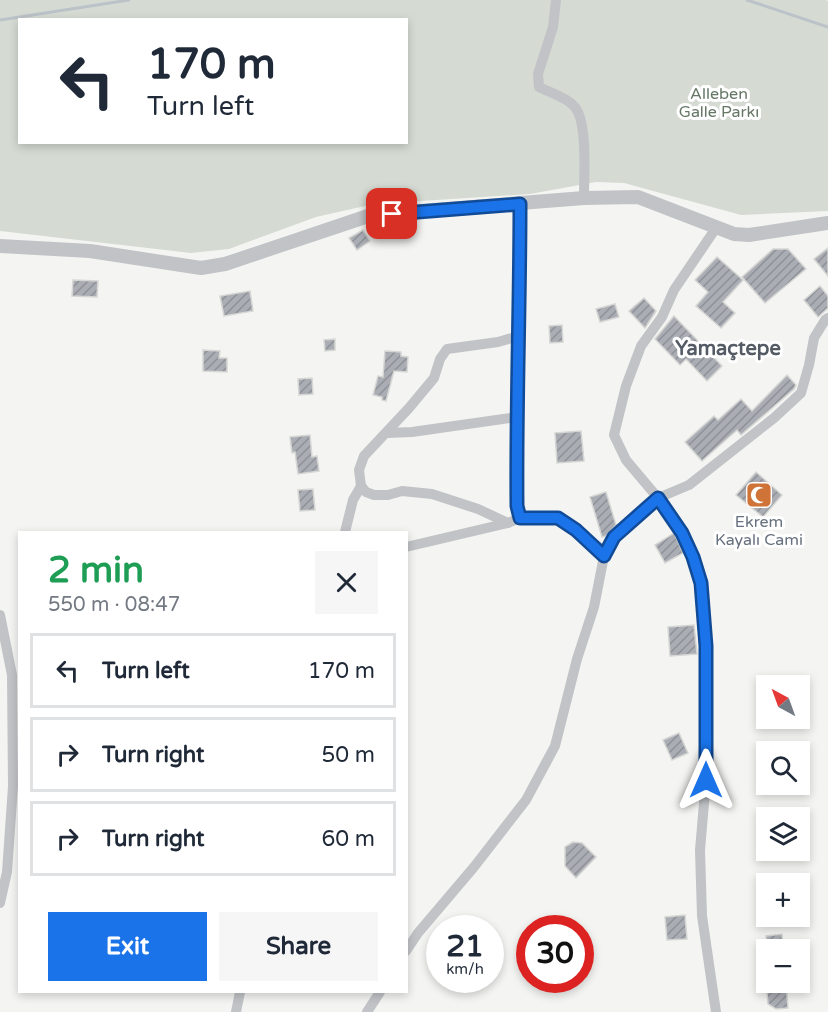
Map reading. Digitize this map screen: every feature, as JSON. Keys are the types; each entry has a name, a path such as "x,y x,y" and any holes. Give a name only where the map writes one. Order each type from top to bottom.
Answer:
{"street":[{"path":"556,0 553,27 538,74 538,87 562,98 578,111 584,141 584,198"},
{"path":"0,246 90,251 201,267 225,264 371,215 584,198 638,197 734,234 749,235 828,223"},
{"path":"520,204 517,417 517,506 520,518"},
{"path":"716,228 674,290 662,317 641,346 626,386 614,435 626,460 658,498 682,533 693,557 702,591 707,714 706,780 700,850 702,916 716,1012"},
{"path":"408,948 526,800 555,746 577,658 594,607 604,556 614,537 658,498 689,485 774,418 801,393 814,338 828,318"},
{"path":"508,523 478,509 432,494 402,491 388,495 374,495 366,492 361,486 359,470 364,456 434,378 440,359 447,349 498,342 519,336"},
{"path":"387,433 412,432 517,417"},
{"path":"345,531 353,500 361,486"},
{"path":"408,547 508,523 520,518 558,518 576,530 604,556"},
{"path":"0,615 16,676 8,872 0,903"},
{"path":"236,1012 240,993"},
{"path":"366,1012 379,993"}],"green space":[{"name":"Alleben Galle Parkı","path":"0,0 828,1 828,211 741,215 624,183 596,182 530,194 374,204 316,217 229,249 191,253 0,231"}],"building":[{"path":"363,230 370,241 357,250 349,238"},
{"path":"828,248 828,276 814,259"},
{"path":"773,249 788,249 806,269 765,303 742,277"},
{"path":"717,257 743,280 723,302 735,313 721,328 696,306 708,292 695,280"},
{"path":"73,280 98,281 97,297 72,296"},
{"path":"820,286 828,296 828,308 818,317 804,300"},
{"path":"250,291 253,311 224,316 220,296"},
{"path":"644,298 656,311 645,328 629,311"},
{"path":"615,304 619,317 600,322 596,309"},
{"path":"674,316 722,366 707,381 686,359 680,365 655,339"},
{"path":"562,325 563,342 550,343 549,326"},
{"path":"335,339 335,350 325,351 324,340"},
{"path":"203,350 220,351 219,358 227,358 227,372 203,371"},
{"path":"385,351 401,352 401,356 408,357 407,372 394,371 386,401 382,400 382,397 373,395 378,376 383,377"},
{"path":"787,375 796,385 794,389 741,435 737,430 702,461 685,442 714,416 718,420 741,399 752,411"},
{"path":"312,378 313,394 299,395 298,379"},
{"path":"581,431 584,461 557,463 555,433"},
{"path":"310,435 312,457 317,456 319,471 298,474 290,437"},
{"name":"Ekrem Kayalı Cami","path":"756,472 782,495 763,517 736,495"},
{"path":"313,489 315,510 300,511 298,490"},
{"path":"606,492 616,525 606,536 602,537 590,497"},
{"path":"674,533 683,553 665,563 655,545"},
{"path":"694,625 697,654 670,656 668,627"},
{"path":"679,733 688,753 672,760 663,740"},
{"path":"573,842 582,843 596,857 576,878 565,866 565,847"},
{"path":"685,915 687,939 667,940 665,917"},
{"path":"782,934 782,939 766,939 766,936"},
{"path":"767,993 787,993 788,1008 776,1009 768,1004"}],"waterway":[{"path":"0,20 129,0"},
{"path":"747,0 828,27"}],"place":[{"name":"Ekrem Kayalı Cami","path":"759,495"}],"district":[{"name":"Yamaçtepe","path":"728,349"}],"route":[{"path":"392,214 520,204 517,506 520,518 558,518 576,530 604,556 614,537 658,498 682,533 701,583 706,646 706,780"}]}
